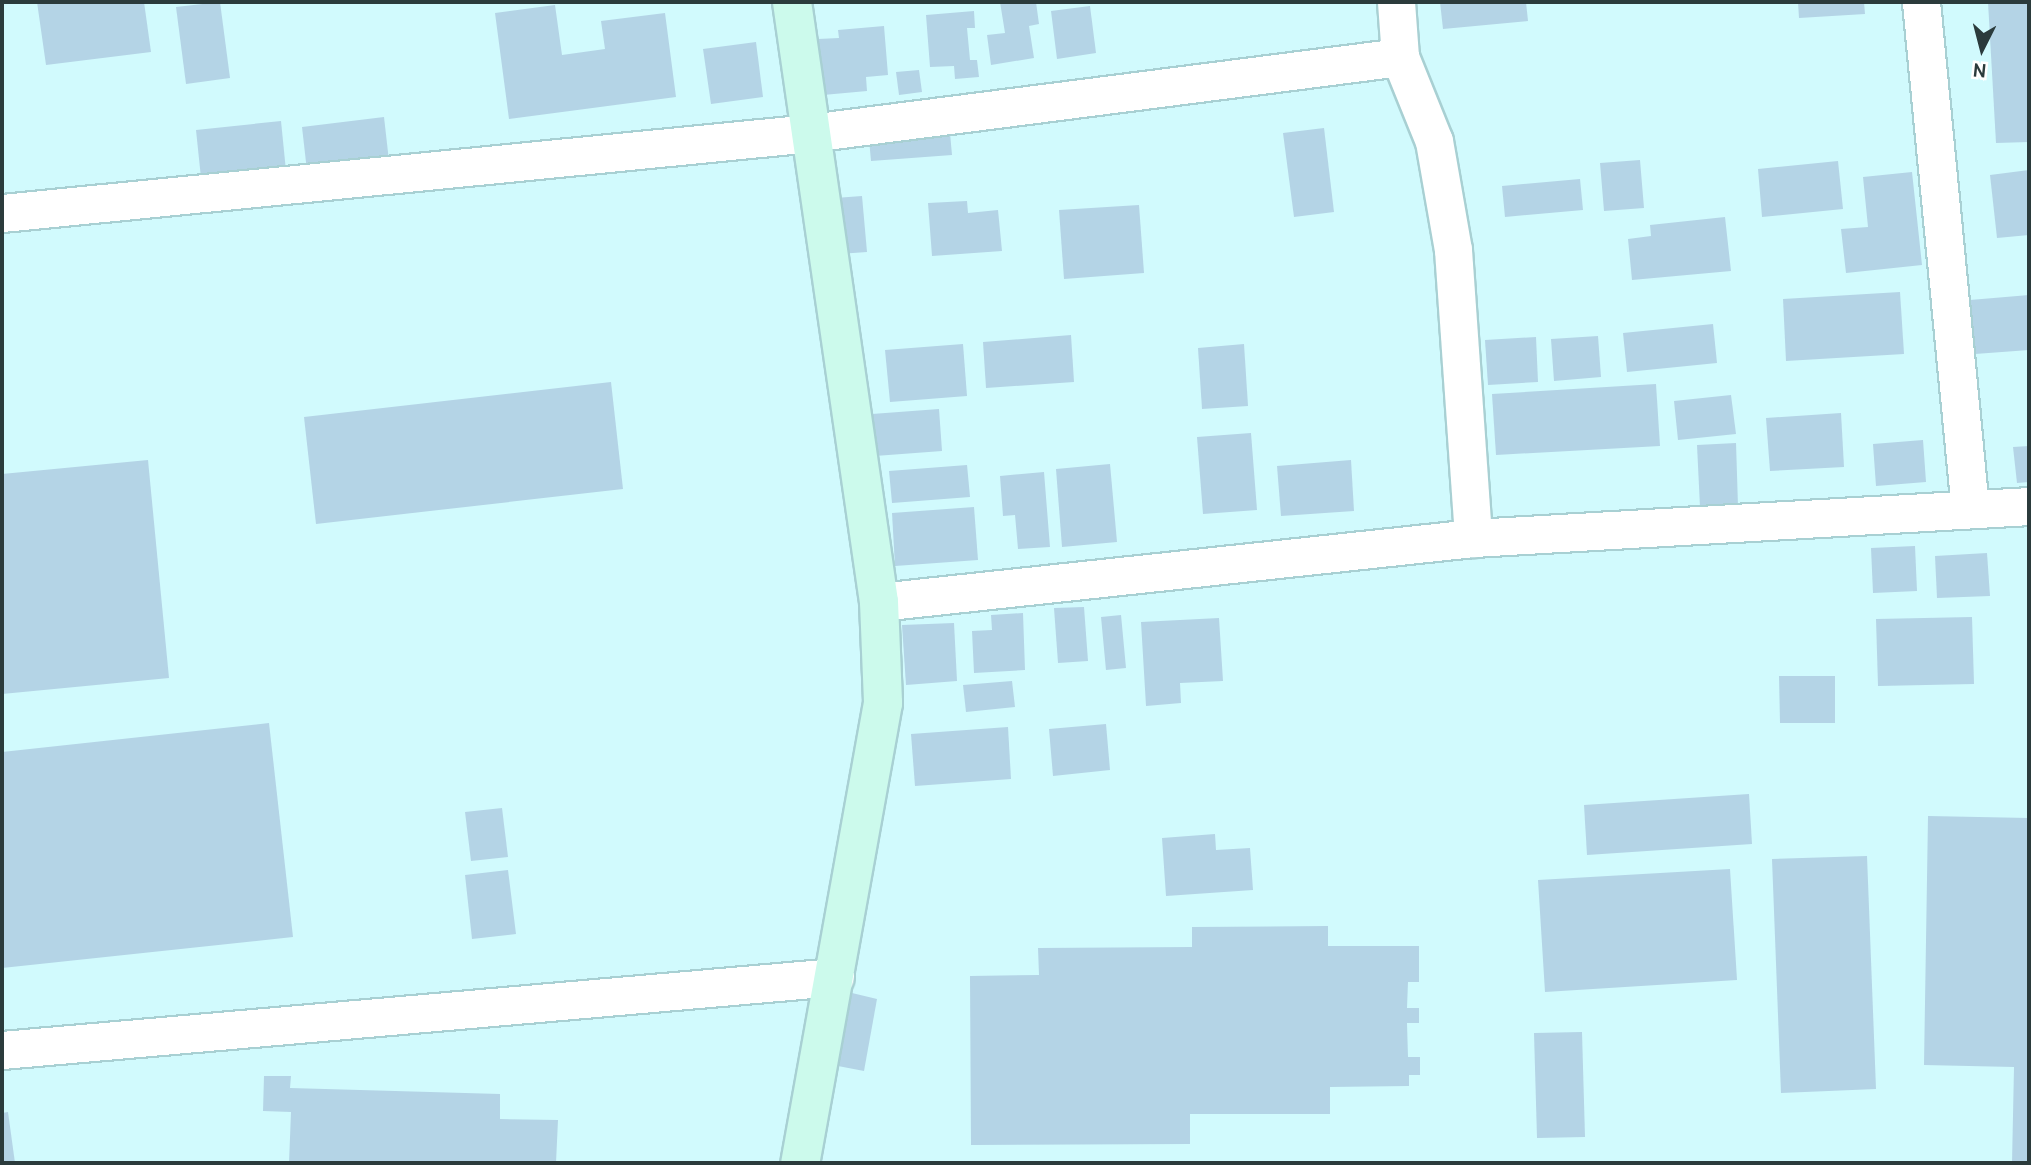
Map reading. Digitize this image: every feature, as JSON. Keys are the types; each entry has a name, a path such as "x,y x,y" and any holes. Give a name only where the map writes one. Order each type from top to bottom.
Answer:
{"street":[{"path":"792,2 879,602 883,703 800,1163"},
{"path":"1396,2 1400,57 1434,141 1453,250 1473,538"},
{"path":"1921,2 1970,509"},
{"path":"2,213 810,133 1400,57"},
{"path":"879,602 1473,538 2029,506"},
{"path":"2,1051 835,977"}],"building":[{"path":"37,2 144,2 151,52 46,65"},
{"path":"220,2 230,78 186,84 176,7"},
{"path":"1000,2 1036,2 1039,24 1029,26 1034,58 991,65 987,35 1005,33"},
{"path":"1440,2 1526,2 1528,21 1443,29"},
{"path":"1798,2 1864,2 1865,14 1799,18"},
{"path":"1988,2 2029,2 2029,142 1996,143"},
{"path":"555,5 562,55 605,49 601,21 665,13 676,97 509,119 495,13"},
{"path":"1090,6 1096,53 1057,59 1051,11"},
{"path":"974,11 975,28 967,28 970,60 977,60 979,77 955,79 954,66 930,67 926,15"},
{"path":"884,26 888,75 866,77 867,91 823,95 818,39 839,38 838,30"},
{"path":"756,42 763,97 711,104 703,49"},
{"path":"919,70 922,92 899,95 896,72"},
{"path":"384,117 389,161 307,171 302,127"},
{"path":"281,121 286,171 201,178 196,130"},
{"path":"949,122 952,155 871,161 868,128"},
{"path":"1324,128 1334,212 1294,217 1283,133"},
{"path":"1640,160 1644,208 1604,211 1600,163"},
{"path":"1838,161 1843,209 1762,217 1758,169"},
{"path":"2029,170 2029,235 1997,238 1990,175"},
{"path":"1912,172 1922,265 1846,273 1841,229 1868,227 1863,177"},
{"path":"1580,179 1583,210 1505,217 1502,186"},
{"path":"862,196 867,252 839,254 835,198"},
{"path":"967,201 968,213 998,210 1002,251 932,256 928,203"},
{"path":"1139,205 1144,273 1064,279 1059,210"},
{"path":"1725,217 1731,271 1632,280 1628,239 1651,236 1650,225"},
{"path":"1900,292 1904,354 1786,361 1783,299"},
{"path":"2029,295 2029,350 1975,354 1970,300"},
{"path":"1713,324 1717,363 1627,372 1623,333"},
{"path":"1071,335 1074,382 986,388 983,342"},
{"path":"1598,336 1601,377 1554,381 1551,339"},
{"path":"1536,337 1538,382 1488,385 1485,340"},
{"path":"963,344 967,396 890,402 885,350"},
{"path":"1244,344 1248,406 1202,409 1198,348"},
{"path":"611,382 623,489 316,524 304,417"},
{"path":"1656,384 1660,446 1496,455 1492,394"},
{"path":"1731,395 1736,434 1678,440 1674,401"},
{"path":"939,409 942,451 875,456 872,414"},
{"path":"1841,413 1844,467 1770,471 1766,418"},
{"path":"1251,433 1257,510 1203,514 1197,437"},
{"path":"1923,440 1926,482 1876,486 1873,444"},
{"path":"1736,443 1738,506 1700,507 1697,445"},
{"path":"2029,446 2029,482 2017,483 2013,447"},
{"path":"148,460 169,678 2,694 2,474"},
{"path":"1351,460 1354,511 1281,516 1277,466"},
{"path":"1110,464 1117,542 1062,547 1056,469"},
{"path":"967,465 970,497 892,503 889,471"},
{"path":"1044,472 1050,547 1018,549 1015,515 1003,516 1000,476"},
{"path":"974,507 978,560 895,566 892,513"},
{"path":"1915,546 1917,591 1873,593 1871,548"},
{"path":"1987,553 1990,596 1937,598 1935,556"},
{"path":"1084,607 1088,661 1058,663 1054,608"},
{"path":"1023,613 1025,670 974,673 972,631 992,630 991,615"},
{"path":"1121,615 1126,668 1106,670 1101,617"},
{"path":"1972,617 1974,684 1878,686 1876,619"},
{"path":"1219,618 1223,681 1180,683 1181,703 1146,706 1141,622"},
{"path":"954,623 957,681 906,685 902,625"},
{"path":"1779,676 1835,676 1835,723 1780,723"},
{"path":"1012,681 1015,707 966,712 963,685"},
{"path":"269,723 293,937 2,968 2,752"},
{"path":"1106,724 1110,770 1053,776 1049,729"},
{"path":"1008,727 1011,779 915,786 911,734"},
{"path":"1749,794 1752,844 1587,855 1584,805"},
{"path":"502,808 508,857 471,861 465,812"},
{"path":"1928,816 2029,818 2029,1163 2012,1163 2014,1067 1924,1065"},
{"path":"1215,834 1216,850 1250,848 1253,890 1166,896 1162,838"},
{"path":"1867,856 1876,1089 1781,1093 1772,859"},
{"path":"1730,869 1737,980 1545,992 1538,880"},
{"path":"508,870 516,934 472,939 465,875"},
{"path":"1328,926 1328,946 1419,946 1419,982 1408,982 1407,1008 1419,1008 1419,1023 1407,1023 1408,1057 1420,1057 1420,1075 1409,1075 1409,1086 1330,1087 1330,1114 1190,1114 1190,1144 971,1145 970,976 1039,975 1038,948 1192,947 1192,927"},
{"path":"852,993 877,999 864,1071 838,1066"},
{"path":"1582,1032 1585,1137 1537,1138 1534,1033"},
{"path":"264,1076 291,1076 290,1088 500,1094 500,1119 558,1120 556,1163 289,1163 291,1112 263,1111"},
{"path":"8,1112 15,1163 2,1163 2,1113"}]}
